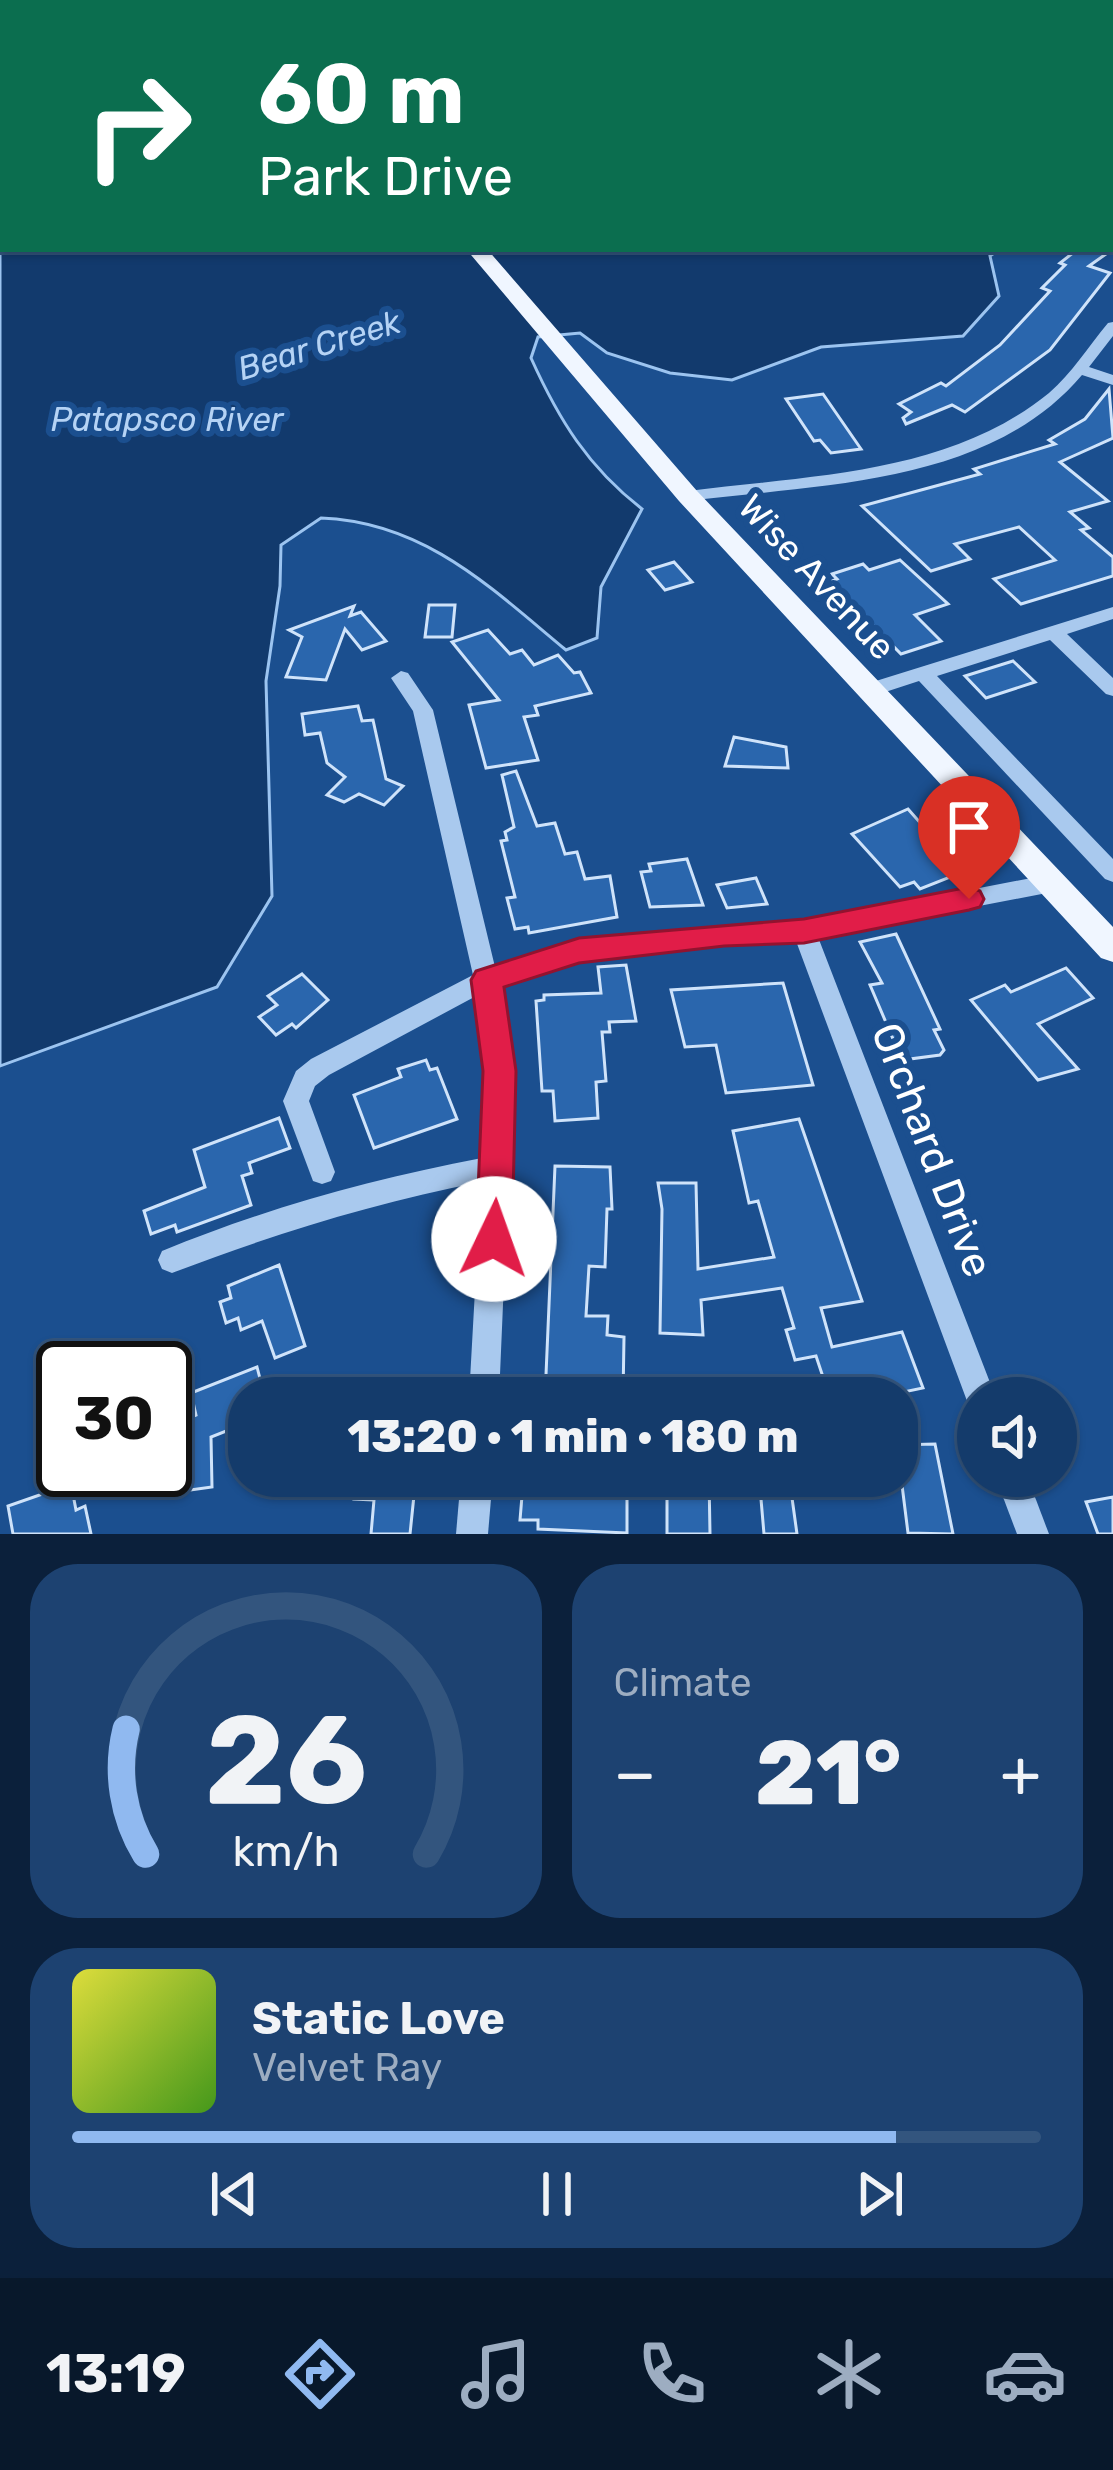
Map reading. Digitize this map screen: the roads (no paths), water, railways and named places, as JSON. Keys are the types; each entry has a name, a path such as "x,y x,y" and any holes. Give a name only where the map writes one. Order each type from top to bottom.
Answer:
{"main road":[{"name":"Wise Avenue","path":"479,252 688,496 1113,949"}],"street":[{"path":"688,496 888,471 948,454 1026,417 1078,369 1113,326"},
{"path":"1078,369 1113,380"},
{"path":"870,690 1113,613"},
{"path":"1053,632 1113,689"},
{"path":"923,673 1113,873"},
{"path":"401,678 423,710 487,980 500,1071 485,1377"},
{"path":"322,1172 296,1101 305,1079 487,980 579,950 804,931 1052,883"},
{"name":"Orchard Drive","path":"804,931 973,1377"},
{"path":"172,1260 260,1222 402,1184 497,1167"},
{"path":"472,1534 475,1497"},
{"path":"1019,1497 1033,1534"}],"water":[{"name":"Patapsco River","path":"0,252 996,252 990,256 999,296 963,336 821,347 732,380 670,373 607,353 580,333 538,337 531,358 564,422 606,476 642,509 601,587 597,638 566,650 454,562 393,532 321,518 281,545 266,681 272,896 217,987 0,1066"}],"water label":[{"name":"Bear Creek","path":"319,345"}]}
